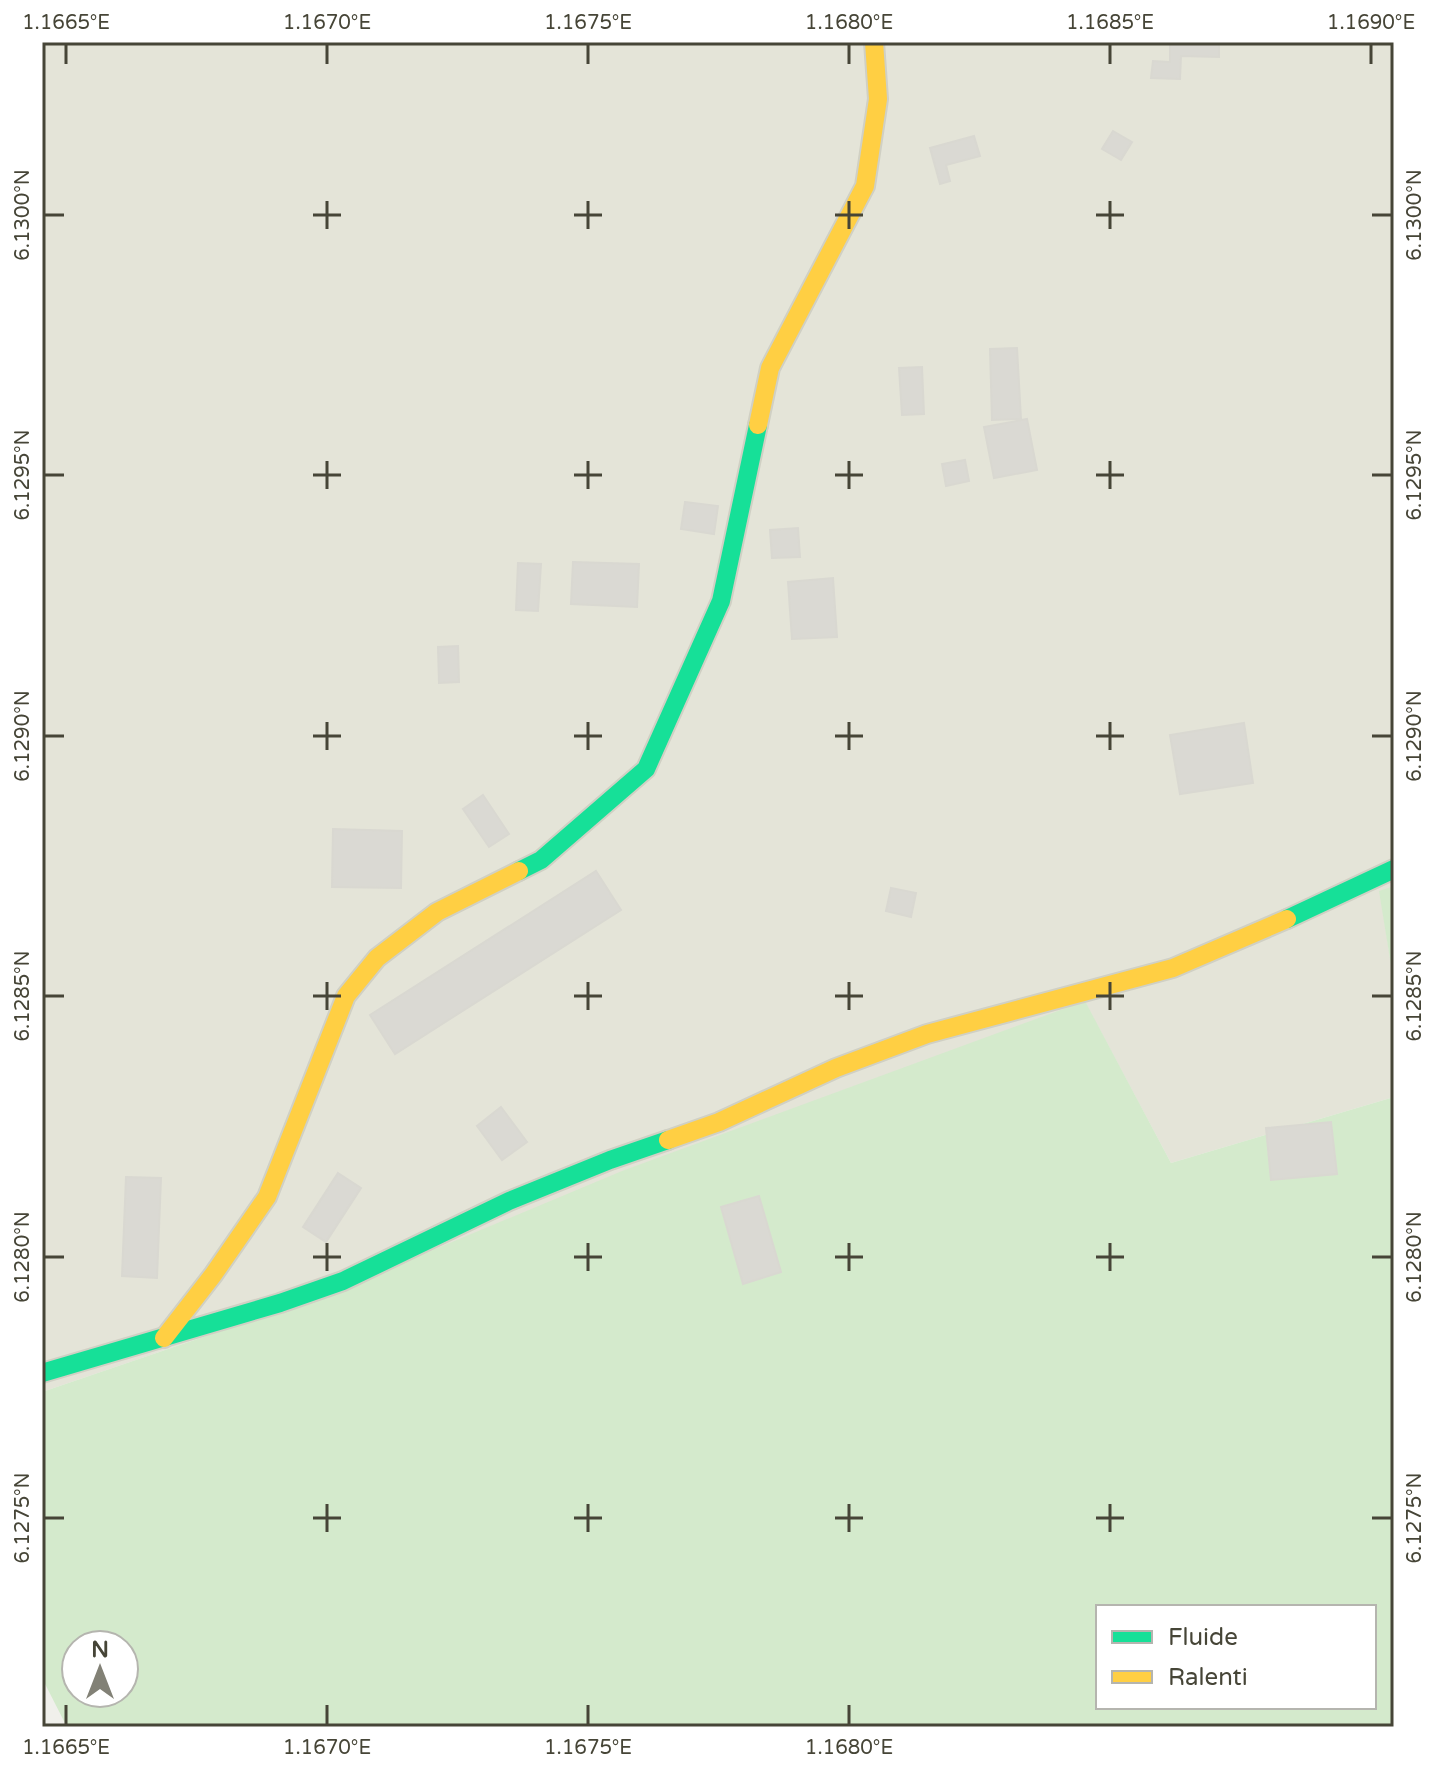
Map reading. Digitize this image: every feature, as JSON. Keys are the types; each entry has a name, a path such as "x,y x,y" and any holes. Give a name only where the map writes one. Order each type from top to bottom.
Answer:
{"street":[{"path":"164,1338 213,1275 267,1197 346,996 377,958 437,912 541,860 646,769 721,601 770,368 865,186 878,99 874,42"},
{"path":"42,1373 280,1303 343,1281 509,1201 610,1160 719,1122 836,1068 927,1034 1173,968 1394,869"}],"shaded area":[{"path":"42,42 1394,42 1394,886 1380,892 1394,984 1394,1097 1171,1163 1085,1002 323,1296 42,1392"}],"green space":[{"path":"1394,886 1394,984 1379,891"},
{"path":"1085,1001 1171,1163 1394,1097 1394,1727 67,1727 42,1678 42,1392 323,1296 622,1171"}],"building":[{"path":"1170,42 1219,42 1219,57 1181,56 1180,79 1151,78 1153,61 1170,62"},
{"path":"1113,131 1132,142 1121,160 1102,149"},
{"path":"974,136 980,156 946,165 950,181 940,184 930,148"},
{"path":"1017,348 1021,419 992,420 990,349"},
{"path":"922,367 924,414 902,415 899,368"},
{"path":"1027,419 1037,470 994,478 984,427"},
{"path":"965,460 969,481 946,486 942,464"},
{"path":"685,502 718,506 714,534 681,529"},
{"path":"798,528 800,557 772,558 770,530"},
{"path":"573,562 639,564 637,607 571,604"},
{"path":"518,563 541,564 538,611 516,610"},
{"path":"833,578 837,637 792,639 788,582"},
{"path":"458,646 459,682 439,683 438,647"},
{"path":"1244,723 1253,783 1180,794 1170,735"},
{"path":"483,795 509,834 489,847 463,809"},
{"path":"333,829 402,831 401,888 332,887"},
{"path":"596,871 621,910 395,1054 370,1015"},
{"path":"891,888 916,893 911,917 886,911"},
{"path":"501,1107 527,1142 502,1160 477,1126"},
{"path":"1331,1122 1337,1174 1271,1180 1266,1128"},
{"path":"338,1173 361,1188 326,1242 303,1227"},
{"path":"126,1177 161,1178 157,1278 122,1276"},
{"path":"759,1196 781,1272 743,1284 721,1207"}],"traffic: fast":[{"path":"519,871 541,860 646,769 721,601 758,425"},
{"path":"1287,919 1394,869"},
{"path":"42,1373 280,1303 343,1281 509,1201 668,1140"}],"traffic: slow":[{"path":"758,425 770,368 865,186 878,99 874,42"},
{"path":"164,1338 213,1275 267,1197 346,996 377,958 437,912 519,871"},
{"path":"668,1140 719,1122 836,1068 927,1034 1173,968 1287,919"}]}
